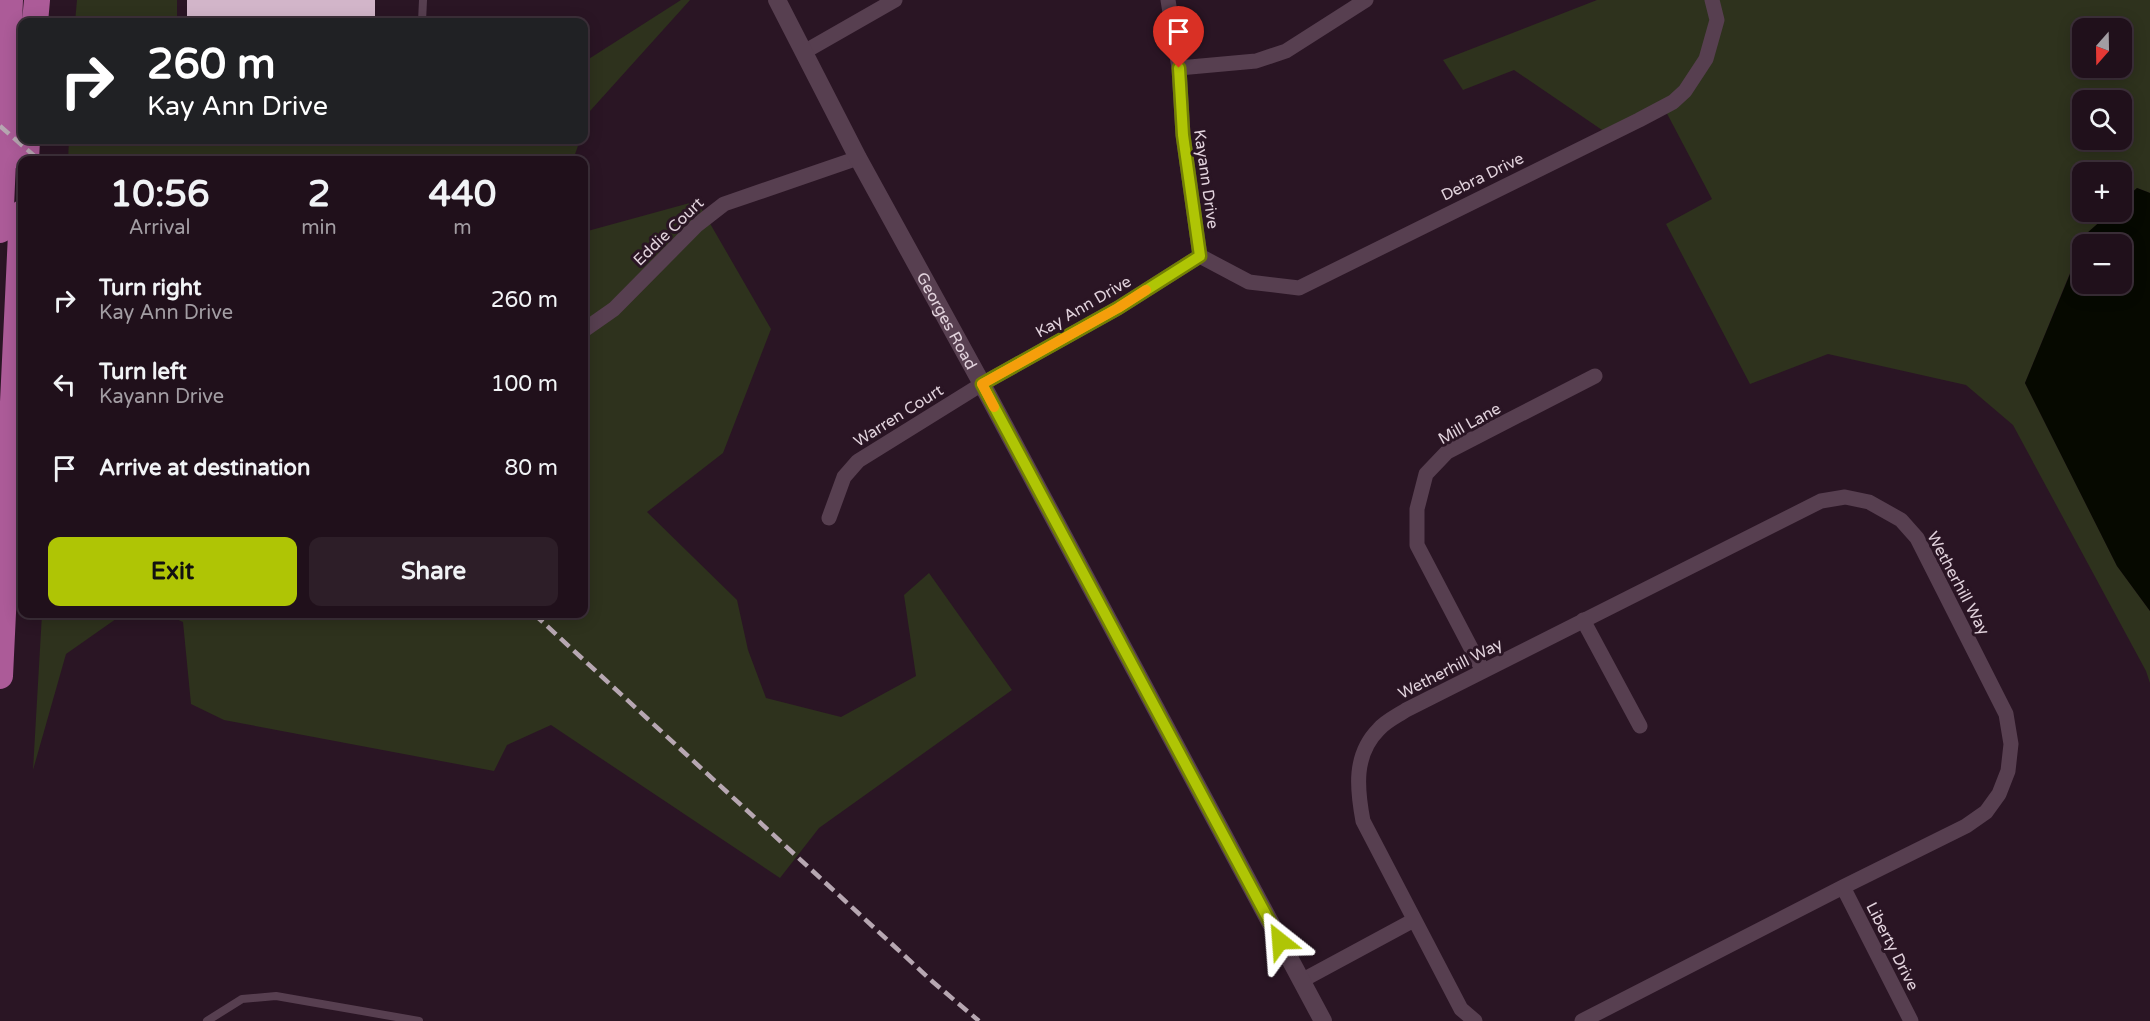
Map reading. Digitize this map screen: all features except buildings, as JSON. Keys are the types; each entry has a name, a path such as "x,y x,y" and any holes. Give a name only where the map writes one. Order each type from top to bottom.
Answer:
{"highway":[{"path":"0,230 10,0"},
{"path":"35,18 37,0"},
{"path":"0,676 18,299"}],"street":[{"name":"Georges Road","path":"777,0 858,158 982,384 1323,1021"},
{"path":"804,52 896,0"},
{"name":"Kayann Drive","path":"1168,0 1179,68 1183,135 1200,256"},
{"path":"1179,68 1256,61 1286,51 1366,0"},
{"name":"Debra Drive","path":"1200,256 1249,282 1299,288 1640,120 1672,102 1685,91 1706,58 1717,20 1712,0"},
{"name":"Eddie Court","path":"588,327 614,309 697,225 724,204 858,158"},
{"name":"Kay Ann Drive","path":"982,384 1118,308 1200,256"},
{"name":"Mill Lane","path":"1483,671 1417,545 1417,509 1426,474 1447,452 1595,376"},
{"name":"Warren Court","path":"829,518 844,477 858,461 982,384"},
{"name":"Wetherhill Way","path":"1475,1021 1461,1009 1363,821 1358,790 1359,766 1366,747 1379,729 1406,710 1821,501 1845,497 1869,502 1901,520 1917,538 2006,714 2011,744 2008,771 1999,794 1986,812 1966,826 1582,1021"},
{"path":"1583,620 1640,726"},
{"name":"Liberty Drive","path":"1843,887 1911,1021"},
{"path":"1301,981 1414,920"}],"lane":[{"path":"422,18 423,0"},
{"path":"207,1021 242,999 276,996 419,1021"}],"green space":[{"path":"77,0 177,0 177,18 75,18"},
{"path":"681,0 690,0 590,111 588,117 588,59"},
{"path":"1597,0 2150,0 2150,193 2137,188 2132,192 2132,162 2072,162 2072,222 2100,222 2086,234 2072,234 2072,268 2025,383 2117,566 2150,611 2150,683 2146,671 2013,425 1966,385 1828,354 1750,384 1666,224 1712,199 1662,104 1605,132 1514,70 1463,90 1443,60"},
{"path":"69,144 579,144 574,156 68,156"},
{"path":"697,201 771,329 723,453 647,512 737,600 748,650 766,698 841,717 916,676 904,595 929,573 1012,690 819,828 780,878 551,725 507,745 494,771 224,720 191,704 183,622 174,618 588,618 588,231"},
{"path":"42,618 117,618 66,654 33,770"}],"shaded area":[{"path":"2137,188 2150,193 2150,611 2117,566 2025,383 2072,269 2072,294 2132,294 2132,234 2086,234 2100,222 2132,222 2132,192"}],"railway":[{"path":"0,126 18,142"},
{"path":"21,144 34,156"},
{"path":"538,618 933,982 979,1021"}],"slow traffic":[{"path":"994,407 982,384 1146,290"}],"route":[{"path":"1179,68 1183,135 1200,256 1118,308 982,384 1280,941"}]}
